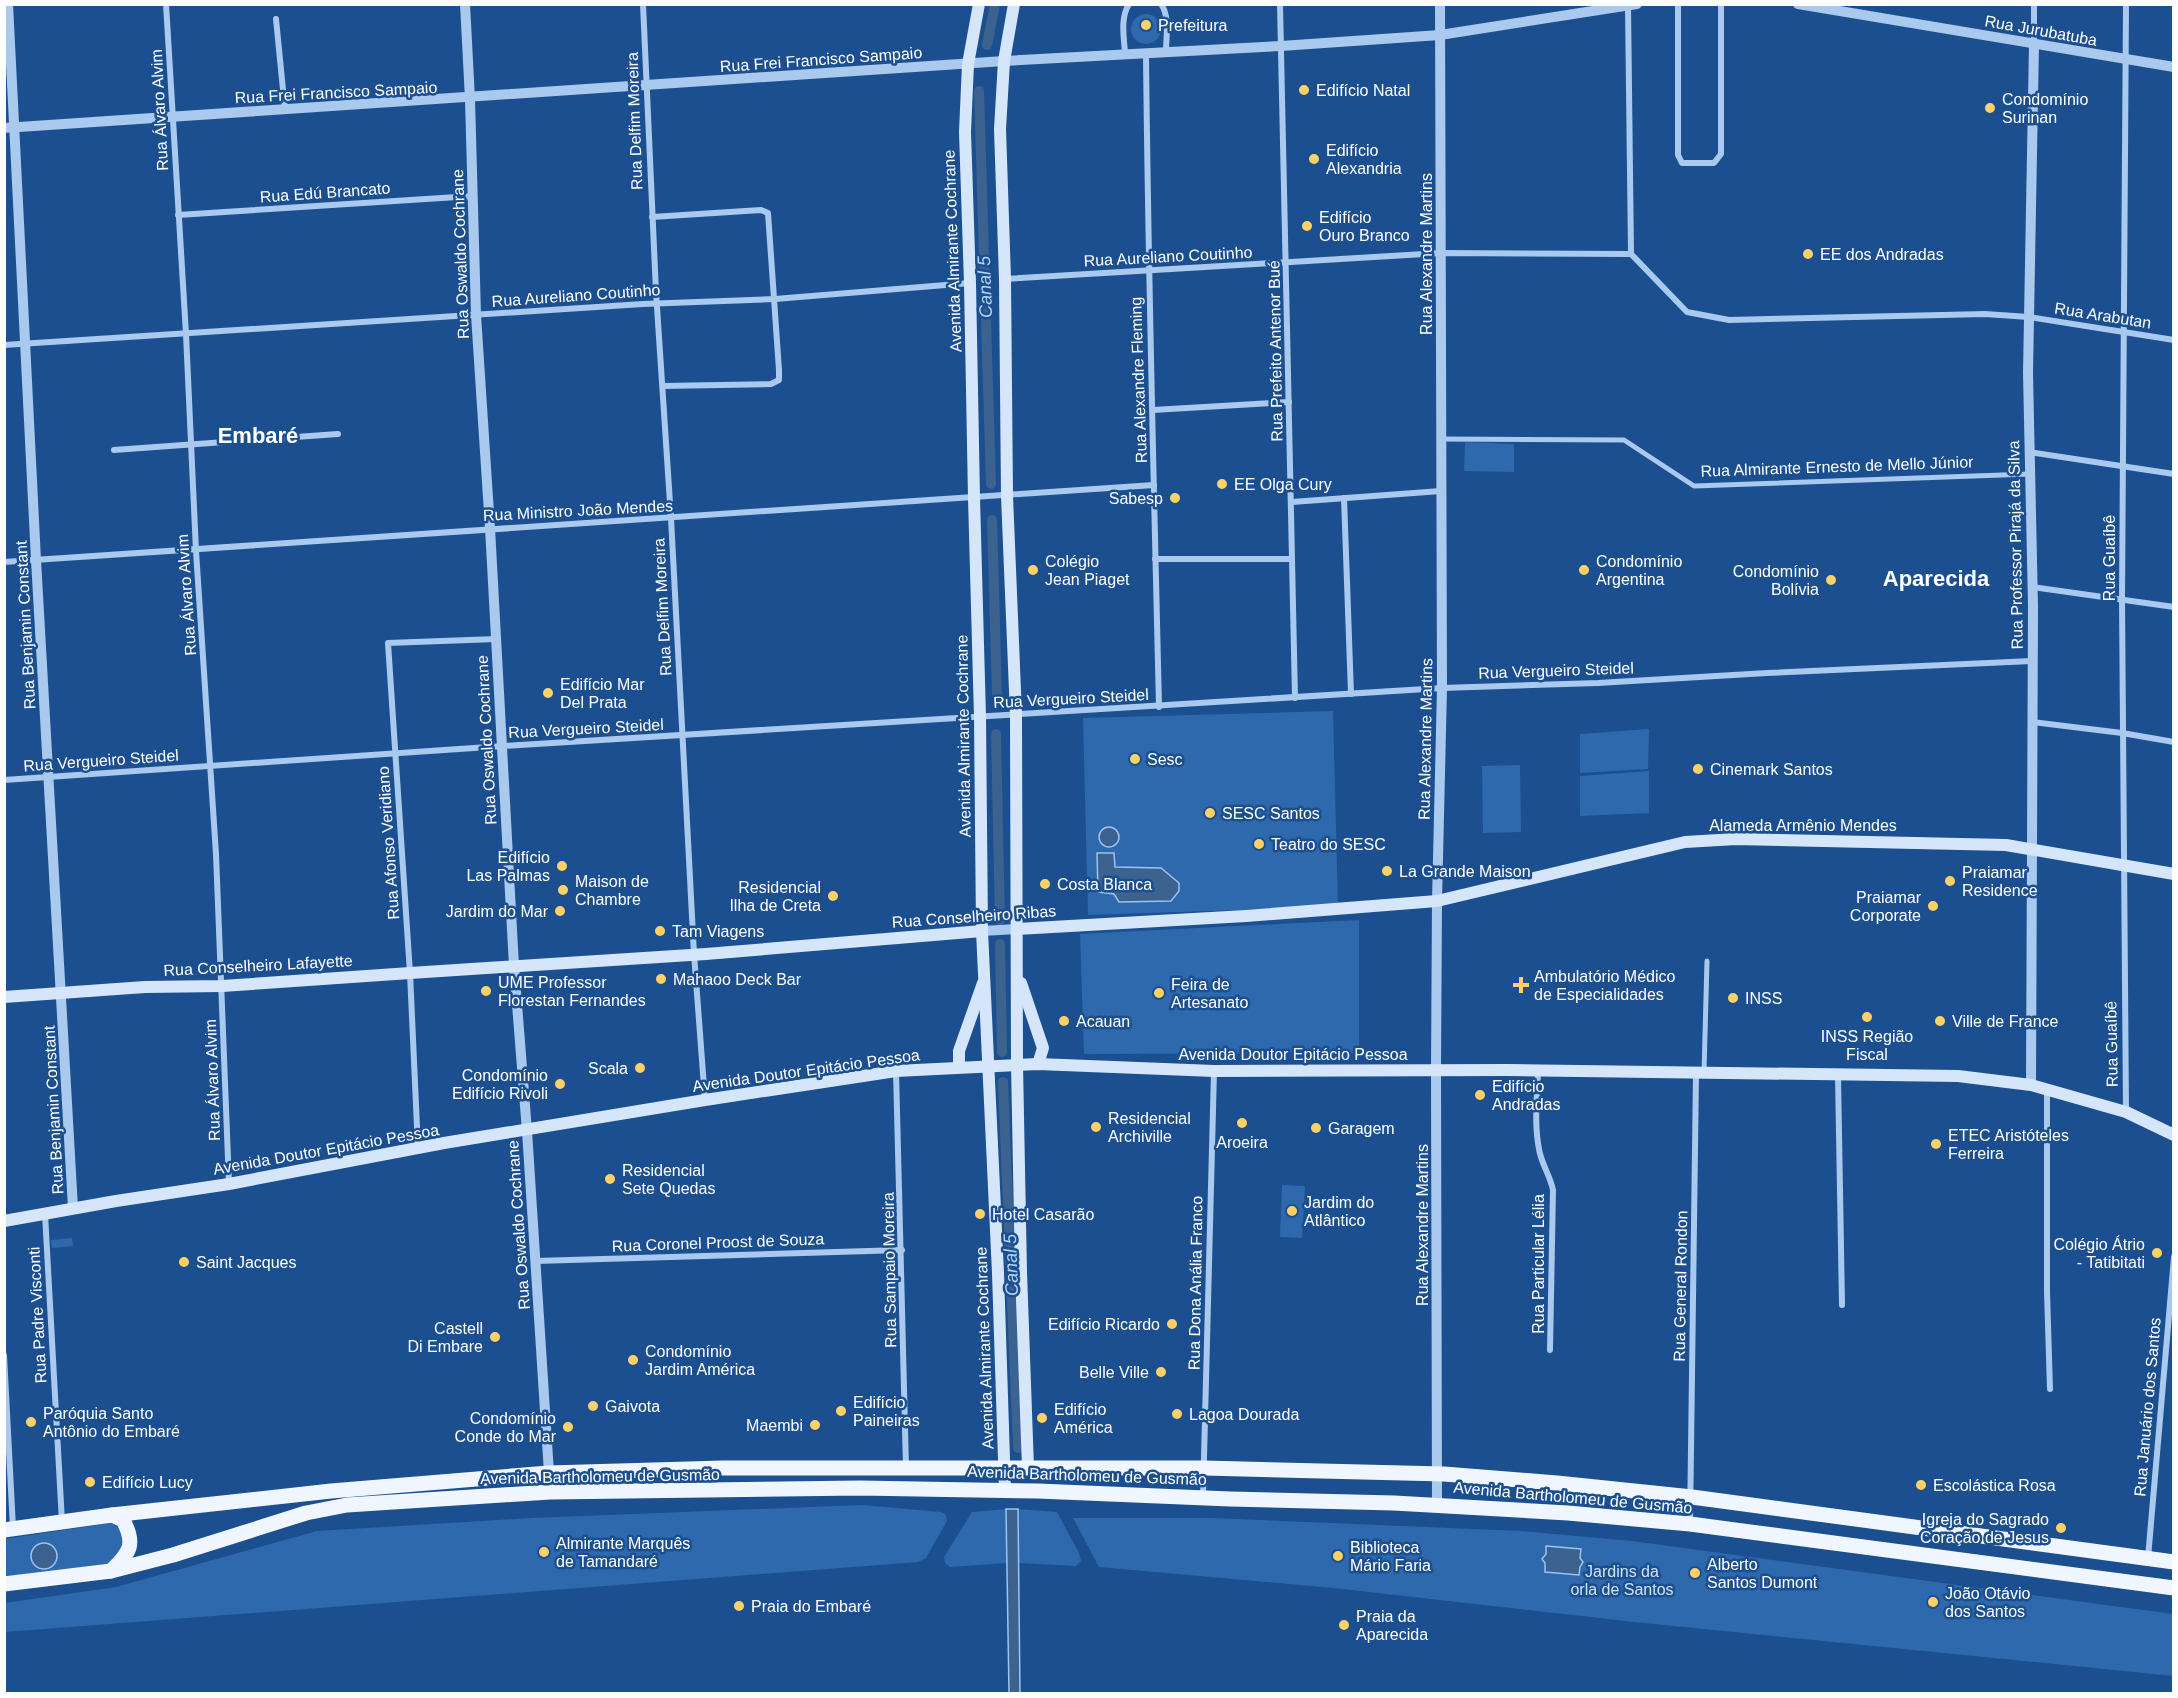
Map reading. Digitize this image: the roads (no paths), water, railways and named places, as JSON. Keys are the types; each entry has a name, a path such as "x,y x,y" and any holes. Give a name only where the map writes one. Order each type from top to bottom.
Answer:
{"main road":[{"name":"Avenida Almirante Cochrane","path":"979,4 969,64 965,132 983,717 984,931 992,1066 1005,1490"},
{"path":"1014,4 1000,61 1000,129 1005,279 1005,496 1013,715 1015,929 1018,974 1013,1064 1028,1468"},
{"name":"Alameda Armênio Mendes","path":"1437,901 1685,842 1736,839 2006,845 2174,873"},
{"name":"Rua Conselheiro Ribas","path":"1015,929 1246,916 1437,901"},
{"name":"Rua Conselheiro Ribas","path":"514,966 984,931"},
{"name":"Rua Conselheiro Lafayette","path":"4,997 145,987 222,986 514,966"},
{"path":"1018,974 1043,1048 1038,1064"},
{"path":"959,1068 959,1051 986,976"},
{"name":"Avenida Doutor Epitácio Pessoa","path":"4,1221 229,1184 705,1100 896,1071 1013,1064 1214,1071 1948,1075 2047,1089 2126,1112 2174,1135"},
{"name":"Avenida Bartholomeu de Gusmão","path":"9,1529 112,1515 331,1491 549,1473 723,1468 1204,1468 1437,1474 1557,1483 1692,1497 2174,1563"},
{"name":"Avenida Bartholomeu de Gusmão","path":"4,1584 111,1571 173,1555 306,1513 347,1505 550,1492 860,1488 1203,1496 1437,1505 1568,1513 1690,1524 2174,1587"},
{"path":"111,1571 129,1550 131,1538 123,1520 112,1515"}],"street":[{"name":"Rua Benjamin Constant","path":"8,4 9,128 26,344 48,777 74,1208"},
{"name":"Rua Álvaro Alvim","path":"166,4 222,986 229,1184"},
{"name":"Rua Oswaldo Cochrane","path":"465,4 476,315 514,966 549,1473"},
{"name":"Rua Delfim Moreira","path":"643,4 652,217 671,518 694,954 705,1100"},
{"path":"1125,53 1124,22 1125,10 1129,4"},
{"path":"1161,4 1166,20 1166,51"},
{"name":"Rua Prefeito Antenor Bué","path":"1280,4 1295,698"},
{"name":"Rua Alexandre Martins","path":"1437,1505 1437,901 1442,688 1440,4"},
{"path":"1678,4 1678,155 1682,162 1714,163 1721,154 1721,4"},
{"name":"Rua Jurubatuba","path":"1798,4 2174,68"},
{"name":"Rua Professor Pirajá da Silva","path":"2031,1085 2032,587 2029,317 2034,4"},
{"name":"Rua Guaíbê","path":"2126,4 2122,600 2126,1112"},
{"name":"Rua Frei Francisco Sampaio","path":"9,128 470,99 1000,61 1440,35 1633,5"},
{"path":"1633,5 1631,254 1687,312 1729,320 1985,314 2029,317"},
{"path":"276,19 285,110"},
{"name":"Rua Alexandre Fleming","path":"1146,52 1148,270 1158,707"},
{"name":"Rua Edú Brancato","path":"178,215 473,196"},
{"path":"652,217 761,210 768,213 775,300 778,380 771,384 663,386"},
{"name":"Rua Aureliano Coutinho","path":"1005,279 1441,254 1631,254"},
{"name":"Rua Aureliano Coutinho","path":"4,345 657,304 775,300 970,284"},
{"name":"Rua Arabutan","path":"2029,317 2174,340"},
{"path":"1153,410 1289,402"},
{"path":"114,450 338,434"},
{"name":"Rua Almirante Ernesto de Mello Júnior","path":"1441,439 1624,440 1694,486 2030,474"},
{"path":"2030,452 2174,474"},
{"name":"Rua Ministro João Mendes","path":"4,562 196,551 490,528 1154,485"},
{"path":"1292,502 1441,491"},
{"path":"1344,498 1351,694"},
{"path":"1155,559 1292,559"},
{"path":"2032,587 2174,608"},
{"name":"Rua Afonso Veridiano","path":"418,1149 410,974 388,643 495,639"},
{"name":"Rua Vergueiro Steidel","path":"4,780 502,746 1442,688 1598,683 1767,672 2032,661"},
{"path":"2032,722 2174,742"},
{"name":"Rua Conselheiro Ribas","path":"984,931 1015,929"},
{"path":"1700,1074 1707,961"},
{"name":"Rua Sampaio Moreira","path":"896,1071 906,1468"},
{"name":"Rua Dona Anália Franco","path":"1203,1496 1214,1071"},
{"name":"Rua Particular Lélia","path":"1538,1072 1536,1134 1539,1152 1550,1178 1552,1190 1550,1350"},
{"name":"Rua General Rondon","path":"1690,1524 1700,1074"},
{"path":"1838,1076 1842,1305"},
{"path":"2047,1089 2047,1292 2050,1389"},
{"name":"Rua Padre Visconti","path":"45,1214 62,1523"},
{"name":"Rua Coronel Proost de Souza","path":"535,1261 902,1250"},
{"name":"Rua Januário dos Santos","path":"2148,1559 2174,1257"},
{"path":"4,1355 9,1529"}],"waterway":[{"name":"Canal 5","path":"987,45 995,4"},
{"name":"Canal 5","path":"979,91 991,484"},
{"name":"Canal 5","path":"992,520 997,696"},
{"name":"Canal 5","path":"996,734 1000,920"},
{"name":"Canal 5","path":"1000,944 1002,1052"},
{"name":"Canal 5","path":"1003,1082 1018,1448"}],"place":[{"name":"Prefeitura","path":"1146,25"},
{"name":"Edifício Natal","path":"1304,90"},
{"name":"Condomínio Surinan","path":"1990,108"},
{"name":"Edifício Alexandria","path":"1314,159"},
{"name":"Edifício Ouro Branco","path":"1307,226"},
{"name":"EE dos Andradas","path":"1808,254"},
{"name":"EE Olga Cury","path":"1222,484"},
{"name":"Sabesp","path":"1175,498"},
{"name":"Colégio Jean Piaget","path":"1033,570"},
{"name":"Condomínio Argentina","path":"1584,570"},
{"name":"Condomínio Bolívia","path":"1831,580"},
{"name":"Edifício Mar Del Prata","path":"548,693"},
{"name":"Sesc","path":"1135,759"},
{"name":"Cinemark Santos","path":"1698,769"},
{"name":"SESC Santos","path":"1210,813"},
{"name":"Teatro do SESC","path":"1259,844"},
{"name":"Edifício Las Palmas","path":"562,866"},
{"name":"La Grande Maison","path":"1387,871"},
{"name":"Praiamar Residence","path":"1950,881"},
{"name":"Costa Blanca","path":"1045,884"},
{"name":"Maison de Chambre","path":"563,890"},
{"name":"Residencial Ilha de Creta","path":"833,896"},
{"name":"Praiamar Corporate","path":"1933,906"},
{"name":"Jardim do Mar","path":"560,911"},
{"name":"Tam Viagens","path":"660,931"},
{"name":"Mahaoo Deck Bar","path":"661,979"},
{"name":"Ambulatório Médico de Especialidades","path":"1521,985"},
{"name":"UME Professor Florestan Fernandes","path":"486,991"},
{"name":"Feira de Artesanato","path":"1159,993"},
{"name":"INSS","path":"1733,998"},
{"name":"INSS Região Fiscal","path":"1867,1017"},
{"name":"Acauan","path":"1064,1021"},
{"name":"Ville de France","path":"1940,1021"},
{"name":"Scala","path":"640,1068"},
{"name":"Condomínio Edifício Rivoli","path":"560,1084"},
{"name":"Edifício Andradas","path":"1480,1095"},
{"name":"Aroeira","path":"1242,1123"},
{"name":"Residencial Archiville","path":"1096,1127"},
{"name":"Garagem","path":"1316,1128"},
{"name":"ETEC Aristóteles Ferreira","path":"1936,1144"},
{"name":"Residencial Sete Quedas","path":"610,1179"},
{"name":"Jardim do Atlântico","path":"1292,1211"},
{"name":"Hotel Casarão","path":"980,1214"},
{"name":"Colégio Átrio - Tatibitati","path":"2157,1253"},
{"name":"Saint Jacques","path":"184,1262"},
{"name":"Edifício Ricardo","path":"1172,1324"},
{"name":"Castell Di Embare","path":"495,1337"},
{"name":"Condomínio Jardim América","path":"633,1360"},
{"name":"Belle Ville","path":"1161,1372"},
{"name":"Gaivota","path":"593,1406"},
{"name":"Edifício Paineiras","path":"841,1411"},
{"name":"Lagoa Dourada","path":"1177,1414"},
{"name":"Edifício América","path":"1042,1418"},
{"name":"Paróquia Santo Antônio do Embaré","path":"31,1422"},
{"name":"Maembi","path":"815,1425"},
{"name":"Condomínio Conde do Mar","path":"568,1427"},
{"name":"Edifício Lucy","path":"90,1482"},
{"name":"Escolástica Rosa","path":"1921,1485"},
{"name":"Igreja do Sagrado Coração de Jesus","path":"2061,1528"},
{"name":"Almirante Marquês de Tamandaré","path":"544,1552"},
{"name":"Biblioteca Mário Faria","path":"1338,1556"},
{"name":"Alberto Santos Dumont","path":"1695,1573"},
{"name":"João Otávio dos Santos","path":"1933,1602"},
{"name":"Praia do Embaré","path":"739,1606"},
{"name":"Praia da Aparecida","path":"1344,1625"}],"district":[{"name":"Embaré","path":"258,435"},
{"name":"Aparecida","path":"1936,578"}],"park label":[{"name":"Jardins da orla de Santos","path":"1622,1580"}]}
